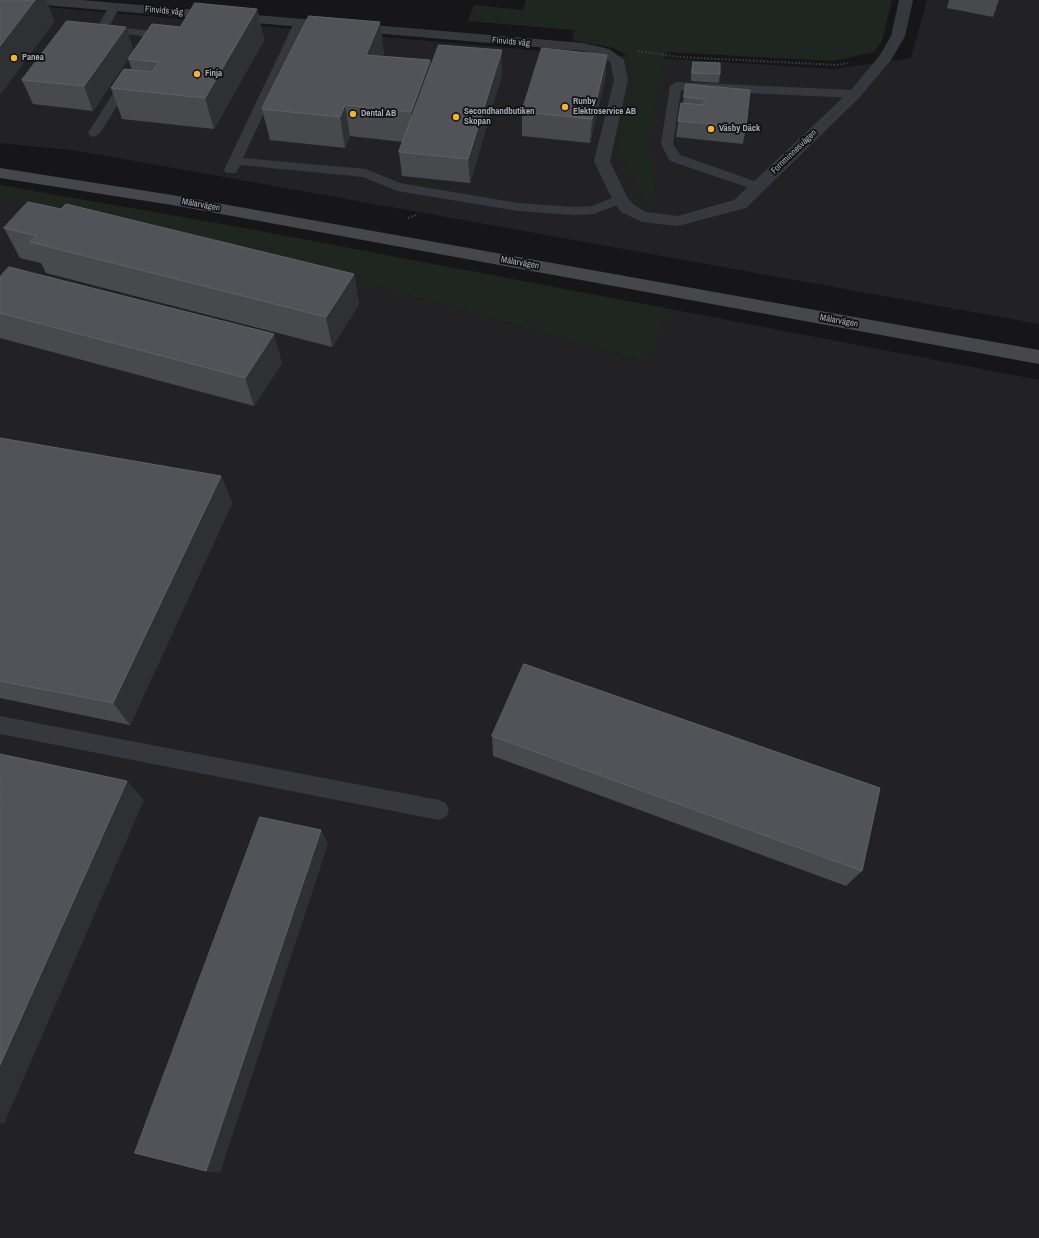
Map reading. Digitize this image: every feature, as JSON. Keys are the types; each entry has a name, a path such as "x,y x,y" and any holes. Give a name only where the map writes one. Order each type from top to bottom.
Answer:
{"main road":[{"name":"Mälarvägen","path":"0,173 172,200 1039,357"}],"street":[{"name":"Finvids väg","path":"33,0 114,7 195,20 247,18 583,47 604,52 617,60 621,80 602,162 623,203"},
{"name":"Fornminnesvägen","path":"623,203 642,217 678,221 740,204 855,94 886,57 898,36 906,0"},
{"path":"247,18 267,7"}],"lane":[{"path":"114,7 102,29 178,37"},
{"path":"300,23 234,165 366,173 397,187 518,207 574,211 594,210 623,203"},
{"path":"149,47 156,35"},
{"path":"94,133 136,66"},
{"path":"758,187 675,158 667,144 676,86 855,94"},
{"path":"0,725 439,810"}],"path":[{"path":"604,52 638,51 680,57 837,65 886,57"}],"shaded area":[{"path":"526,0 892,0 882,41 874,52 833,61 666,52 649,140 657,205 645,204 616,145 631,69 627,56 614,48 572,40 574,30 468,21 474,5 523,10"},
{"path":"927,0 1039,0 1039,324 72,150 0,143 0,3 543,51 834,69 911,58"},
{"path":"0,185 239,227 670,309 646,362 394,291 67,210 0,200"},
{"path":"0,200 67,210 394,291 645,362 670,309 1039,380 1039,1238 0,1238"}],"building":[{"path":"0,0 35,0 0,46"},
{"path":"195,3 257,9 205,98 111,88 124,69 152,72 159,62 128,59 152,24 180,27"},
{"path":"309,16 380,22 366,55 430,60 411,112 345,105 340,117 262,109"},
{"path":"67,21 126,27 84,86 22,80"},
{"name":"Secondhandbutiken Skopan","path":"439,45 502,50 468,159 399,152"},
{"path":"542,48 607,55 592,119 522,112"},
{"path":"693,62 720,63 720,74 693,73"},
{"path":"686,84 750,90 746,127 678,121 681,103 704,105 704,99 684,97"},
{"path":"28,202 61,209 66,204 354,274 326,317 30,242 37,236 4,228"},
{"path":"9,267 274,334 245,378 0,313 0,277"},
{"path":"0,438 221,476 113,703 0,681"},
{"path":"524,664 880,788 862,871 492,736"},
{"path":"0,754 127,781 0,1065"},
{"path":"260,817 321,830 206,1171 135,1153"}],"place":[{"name":"Panea","path":"14,58"},
{"name":"Finja","path":"197,74"},
{"name":"Runby Elektroservice AB","path":"565,107"},
{"name":"Dental AB","path":"353,114"},
{"name":"Secondhandbutiken Skopan","path":"456,117"},
{"name":"Väsby Däck","path":"711,129"}]}
